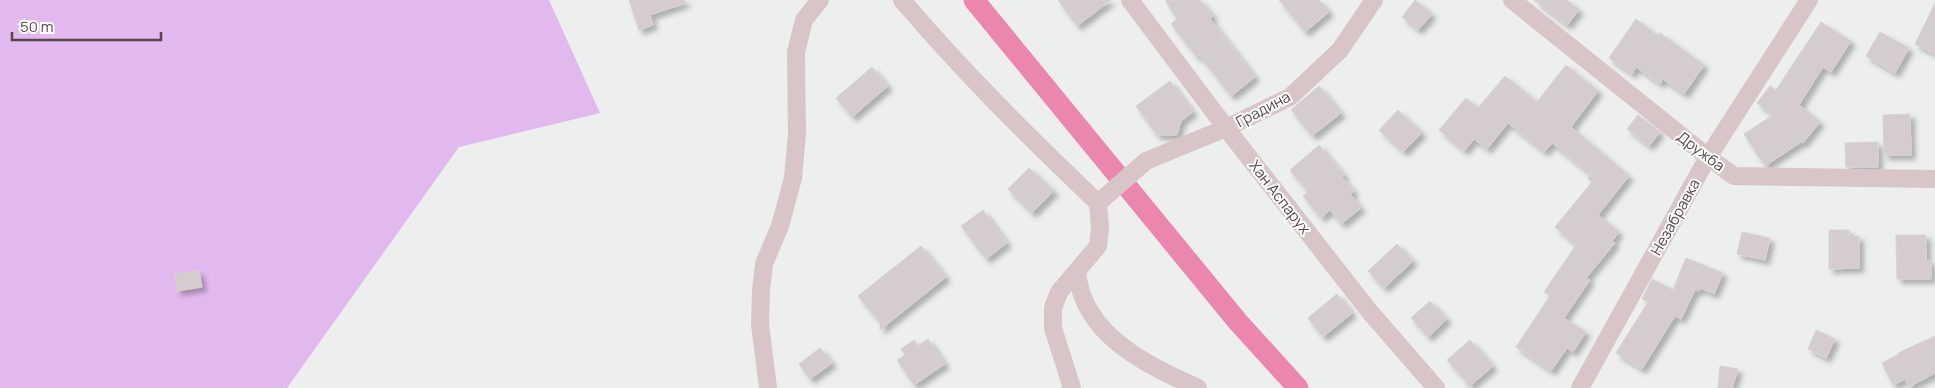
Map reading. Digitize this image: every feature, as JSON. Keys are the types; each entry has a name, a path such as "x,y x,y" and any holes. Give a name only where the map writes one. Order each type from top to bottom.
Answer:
{"street":[{"path":"768,388 760,324 760,291 764,264 780,226 793,178 798,134 796,52 804,20 820,0"},
{"path":"902,0 941,46 1023,131 1098,203 1100,229 1098,246 1059,292 1053,308 1054,328 1072,388"},
{"name":"Хан Аспарух","path":"1130,0 1226,128 1370,312 1436,388"},
{"name":"Градина","path":"1098,203 1146,162 1226,128 1290,97 1340,50 1374,0"},
{"name":"Дружба","path":"1512,0 1734,176 1935,178"},
{"name":"Незабравка","path":"1580,388 1708,157 1809,0"},
{"path":"1077,271 1082,299 1090,315 1103,330 1150,366 1198,388"}],"shaded area":[{"path":"0,0 549,0 600,113 459,147 287,388 0,388"}],"building":[{"path":"629,0 685,0 685,3 650,15 653,25 639,30"},
{"path":"1058,0 1111,0 1077,26"},
{"path":"1165,0 1200,0 1213,16 1210,19 1255,77 1231,96 1199,55 1197,57 1171,24 1177,19"},
{"path":"1279,0 1319,0 1329,12 1305,32"},
{"path":"1415,0 1432,14 1418,30 1402,17"},
{"path":"1534,0 1567,0 1579,10 1567,25"},
{"path":"1935,3 1935,54 1915,44"},
{"path":"1636,19 1658,36 1660,33 1704,65 1684,94 1663,79 1660,84 1636,67 1632,74 1609,58"},
{"path":"1821,22 1851,41 1831,72 1823,67 1799,105 1820,122 1803,143 1801,142 1765,166 1744,134 1773,115 1757,103 1770,86 1776,90"},
{"path":"1880,32 1909,48 1895,73 1866,56"},
{"path":"1566,65 1598,91 1571,127 1629,176 1598,215 1619,232 1612,241 1615,243 1586,278 1590,280 1564,318 1586,332 1573,352 1567,348 1551,371 1516,347 1550,296 1544,292 1576,245 1555,227 1592,182 1588,179 1591,175 1552,143 1544,152 1508,123 1487,149 1474,139 1464,151 1439,130 1466,98 1478,108 1505,76 1537,102"},
{"path":"872,67 888,86 852,117 836,98"},
{"path":"1170,81 1193,112 1181,121 1177,135 1157,135 1136,106"},
{"path":"1319,86 1341,113 1312,136 1291,110"},
{"path":"1398,110 1422,133 1403,152 1379,130"},
{"path":"1910,114 1911,155 1884,155 1883,115"},
{"path":"1638,115 1660,132 1649,146 1627,129"},
{"path":"1878,142 1878,167 1846,167 1845,143"},
{"path":"1319,145 1344,175 1342,177 1354,191 1350,194 1361,208 1341,224 1330,210 1321,218 1303,196 1308,192 1290,170"},
{"path":"1029,168 1054,191 1032,213 1008,189"},
{"path":"983,210 1007,243 986,259 961,226"},
{"path":"1829,230 1849,230 1849,237 1859,236 1859,268 1829,269"},
{"path":"1742,232 1770,238 1765,260 1737,254"},
{"path":"1896,235 1926,235 1926,261 1931,261 1931,279 1897,279"},
{"path":"1397,244 1413,261 1384,288 1368,271"},
{"path":"921,246 946,277 880,330 880,322 858,296"},
{"path":"1686,258 1723,273 1714,294 1700,288 1699,291 1695,290 1681,319 1675,316 1642,369 1616,353 1648,302 1642,299 1652,279 1673,290"},
{"path":"199,271 202,287 177,291 175,274"},
{"path":"1337,294 1352,313 1323,337 1308,318"},
{"path":"1430,301 1447,319 1428,337 1411,318"},
{"path":"1816,330 1835,339 1826,358 1808,349"},
{"path":"1935,336 1935,373 1909,387 1905,379 1893,385 1882,363 1898,353"},
{"path":"928,339 945,364 914,385 897,360 905,355 901,349 914,340 918,346"},
{"path":"1470,340 1493,366 1470,386 1447,360"},
{"path":"820,348 832,363 810,379 799,364"},
{"path":"1720,366 1738,369 1732,388 1718,388"}],"waterway":[{"path":"974,0 1238,322 1298,388"}]}
